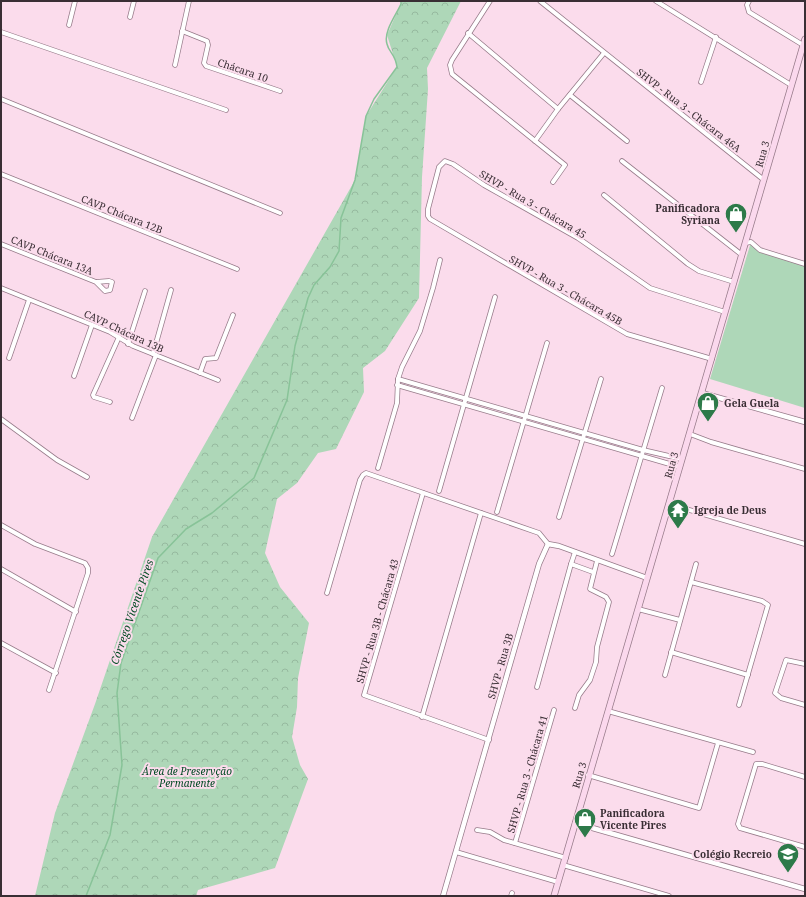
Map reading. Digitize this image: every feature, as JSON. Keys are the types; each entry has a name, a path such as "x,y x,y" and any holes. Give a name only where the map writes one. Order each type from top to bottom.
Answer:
{"main road":[{"name":"Rua 3","path":"554,896 805,39"}],"street":[{"path":"69,25 75,1"},
{"path":"130,17 134,1"},
{"path":"175,65 189,1"},
{"path":"490,1 468,33 450,65 452,74 565,165 553,182"},
{"name":"SHVP - Rua 3 - Chácara 46A","path":"540,1 764,180"},
{"path":"656,1 792,85"},
{"path":"749,1 747,5 749,12 803,45"},
{"name":"Chácara 10","path":"182,31 207,41 208,45 204,63 206,66 280,91"},
{"path":"1,32 226,110"},
{"path":"468,33 558,109"},
{"path":"701,82 716,37"},
{"path":"536,141 558,109 604,53"},
{"path":"570,95 627,141"},
{"path":"1,99 280,212"},
{"path":"622,161 742,255"},
{"name":"SHVP - Rua 3 - Chácara 45","path":"428,209 439,167 442,163 448,162 578,238 650,288 725,312"},
{"name":"CAVP Chácara 12B","path":"1,174 237,269"},
{"path":"604,195 688,264 699,271 734,282"},
{"name":"SHVP - Rua 3 - Chácara 45B","path":"428,209 428,216 430,219 620,331 631,336 712,359"},
{"path":"745,244 751,242 760,250 805,264"},
{"name":"CAVP Chácara 13A","path":"1,244 96,282"},
{"path":"378,468 397,403 398,379 402,367 420,331 440,260"},
{"name":"CAVP Chácara 13B","path":"1,288 92,325 119,337 128,344 218,380"},
{"path":"132,418 154,355 170,290"},
{"path":"128,344 145,291"},
{"path":"439,491 495,297"},
{"path":"9,358 29,300"},
{"path":"200,373 205,359 216,358 233,315"},
{"path":"74,376 92,325"},
{"path":"110,402 94,397 94,393 119,337"},
{"path":"497,512 547,343"},
{"path":"398,379 523,421 680,467"},
{"path":"559,517 601,379"},
{"path":"397,385 525,416 643,450 682,459"},
{"path":"612,554 662,388"},
{"path":"702,393 805,422"},
{"path":"1,419 57,460 87,477"},
{"path":"690,434 711,442 805,469"},
{"path":"657,460 659,454"},
{"path":"327,593 363,475 369,474 539,533 548,544 575,552 647,578"},
{"name":"SHVP - Rua 3B - Chácara 43","path":"423,493 364,692 366,697 489,740"},
{"path":"670,504 805,544"},
{"path":"422,717 481,513"},
{"path":"1,525 35,544 85,563 88,568 88,573 76,612 49,690"},
{"name":"SHVP - Rua 3B","path":"443,896 539,564 548,544"},
{"path":"537,687 575,552"},
{"path":"575,708 579,695 590,680 596,662 597,647 609,602 606,597 590,591 589,588 597,561"},
{"path":"571,564 593,572"},
{"path":"665,675 696,564"},
{"path":"1,569 76,612"},
{"path":"691,582 762,601 768,605 739,705"},
{"path":"638,609 680,620"},
{"path":"1,643 56,673"},
{"path":"671,652 748,674"},
{"path":"805,664 786,660 776,693 781,698 805,705"},
{"name":"SHVP - Rua 3 - Chácara 41","path":"515,843 554,710"},
{"path":"608,711 718,744 753,752"},
{"path":"588,776 699,808 718,744"},
{"path":"805,777 762,764 756,764 738,823 740,828 805,847"},
{"path":"575,823 805,889"},
{"name":"SHVP - Rua 3 - Chácara 41","path":"477,830 490,832 499,839 566,858"},
{"path":"456,852 558,882"},
{"path":"563,865 669,896"}],"green space":[{"name":"Área de Preservção Permanente","path":"402,1 461,1 427,68 428,89 422,177 419,298 385,351 363,368 364,392 336,449 318,453 297,483 277,499 265,553 280,587 309,623 298,678 297,707 292,737 300,765 308,779 275,868 198,890 196,896 35,896 55,813 95,704 152,537 355,180 366,116 397,67 387,35"},
{"path":"751,242 760,250 805,264 805,408 710,379"}],"waterway":[{"name":"Córrego Vicente Pires","path":"86,896 110,835 122,765 117,693 121,663 158,558 186,529 212,513 254,478 287,400 295,346 308,298 314,285 330,267 339,251 341,218 355,180 366,116 374,99 397,67 386,39 388,29 401,4 401,1"}],"place":[{"name":"Panificadora Syriana","path":"736,234"},
{"name":"Gela Guela","path":"708,422"},
{"name":"Igreja de Deus","path":"678,530"},
{"name":"Panificadora Vicente Pires","path":"585,838"},
{"name":"Colégio Recreio","path":"788,874"}]}
